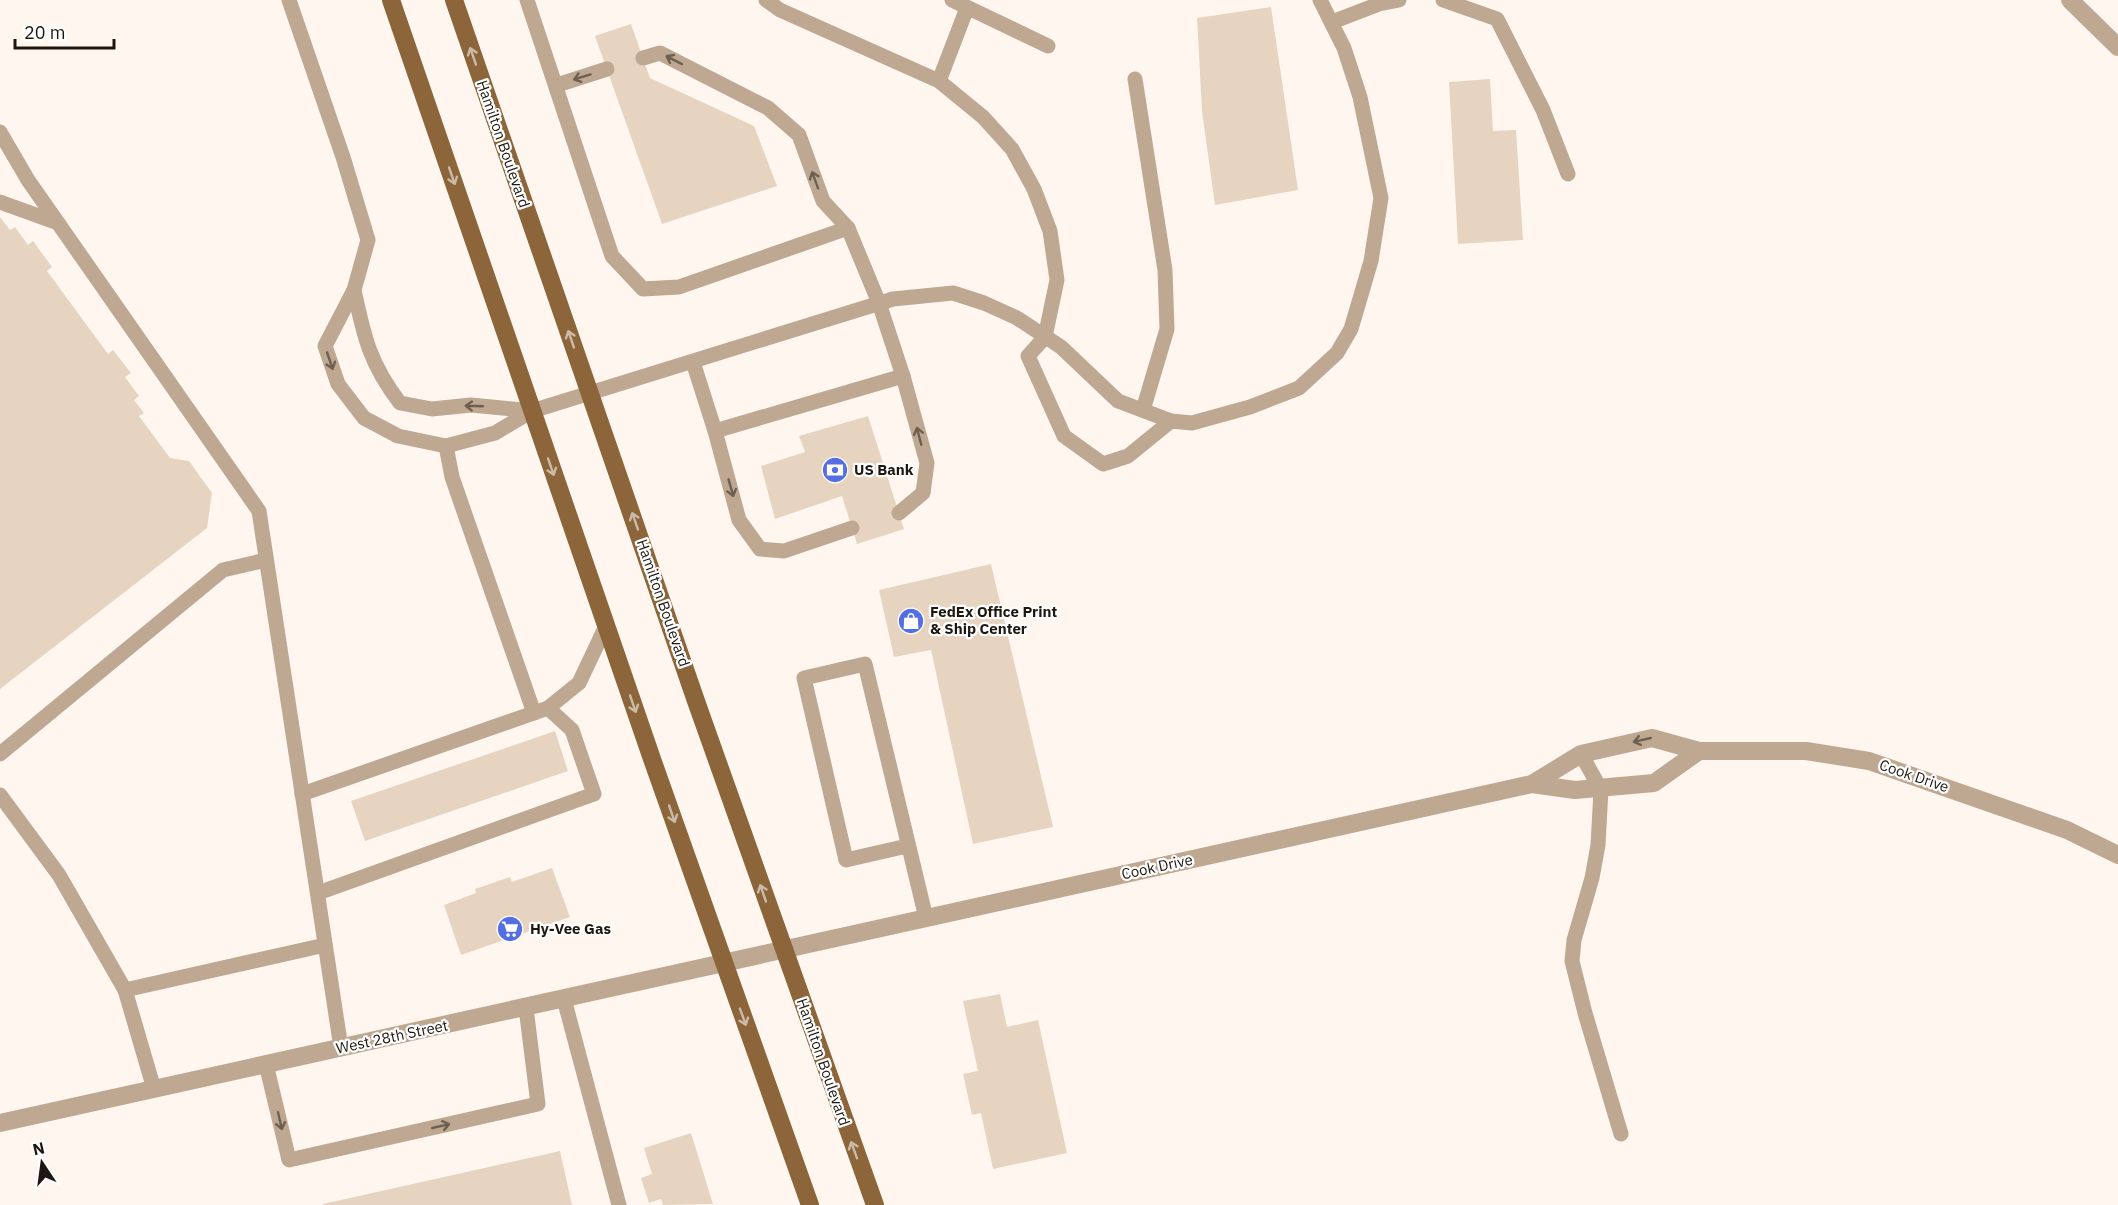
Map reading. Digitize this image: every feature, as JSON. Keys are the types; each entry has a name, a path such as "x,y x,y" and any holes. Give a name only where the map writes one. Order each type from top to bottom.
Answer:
{"main road":[{"path":"391,0 606,626 810,1205"},
{"name":"Hamilton Boulevard","path":"454,0 783,948 875,1205"}],"street":[{"path":"2070,0 2118,47"},
{"name":"Cook Drive","path":"783,948 1532,784 1581,754 1652,738 1699,751 1806,751 1869,760 2067,830 2118,855"},
{"name":"Cook Drive","path":"1532,784 1575,790 1601,790 1654,783 1699,751"},
{"name":"West 28th Street","path":"0,1124 526,1008 783,948"}],"lane":[{"path":"289,0 343,158 368,240 354,290 325,345 338,384 364,418 399,436 446,446 495,433 532,411 590,395 879,303 893,299 953,294 984,303 1017,318 1061,347 1118,401 1171,421 1192,423 1250,407 1299,388 1337,353 1351,329 1371,261 1381,198 1360,97 1332,22 1320,0"},
{"path":"527,0 612,256 643,289 679,287 848,228"},
{"path":"766,0 783,5 939,81 983,117 1005,141 1034,189 1050,231 1057,280 1045,337 1028,356 1064,436 1103,464 1128,456 1171,421"},
{"path":"952,0 1048,46"},
{"path":"1332,22 1378,4 1399,0"},
{"path":"1443,0 1497,19 1543,110 1568,174"},
{"path":"939,81 967,8"},
{"path":"643,58 660,53 768,108 799,135 823,201 848,228 879,303 903,376 927,463 923,493 899,513"},
{"path":"557,85 607,69"},
{"path":"1135,79 1166,270 1167,329 1143,410"},
{"path":"0,132 28,180 259,512 341,1048"},
{"path":"0,202 58,223"},
{"path":"354,290 363,332 380,376 400,403 432,409 471,405 532,411"},
{"path":"693,362 740,520 760,549 784,551 852,528"},
{"path":"715,431 903,376"},
{"path":"318,893 594,794 572,730 541,710 452,477 446,446"},
{"path":"0,754 223,570 267,560"},
{"path":"302,794 541,710 579,683 606,626"},
{"path":"907,846 846,860 804,678 865,664 926,918"},
{"path":"1581,754 1601,790 1598,845 1592,878 1574,940 1572,961 1621,1134"},
{"path":"0,795 59,874 125,990 154,1089"},
{"path":"125,990 326,945"},
{"path":"564,999 619,1205"},
{"path":"266,1064 289,1160 538,1104 526,1008"}],"building":[{"path":"1271,7 1298,190 1215,205 1202,111 1197,18"},
{"path":"631,24 650,78 754,126 777,186 662,224 595,36"},
{"path":"1490,79 1493,131 1516,130 1523,240 1458,244 1449,82"},
{"path":"0,217 10,230 15,227 28,245 33,241 52,267 47,271 108,354 113,350 131,373 125,377 139,396 134,400 144,413 139,416 170,458 189,461 212,493 207,528 0,689"},
{"path":"868,416 904,529 857,544 842,496 775,519 761,466 805,452 799,436"},
{"path":"991,564 1053,827 973,844 931,650 894,657 879,590"},
{"path":"555,731 568,771 365,841 351,801"},
{"path":"552,868 570,917 461,955 444,905 476,893 475,889 510,877 512,882"},
{"path":"1000,994 1007,1027 1038,1020 1067,1153 993,1169 981,1113 972,1115 963,1074 978,1071 963,1001"},
{"path":"691,1133 713,1204 663,1205 661,1199 649,1203 641,1178 652,1174 644,1148"},
{"path":"560,1151 572,1205 323,1205 323,1204"}],"place":[{"name":"US Bank","path":"835,470"},
{"name":"FedEx Office Print & Ship Center","path":"911,621"},
{"name":"Hy-Vee Gas","path":"510,929"}]}
